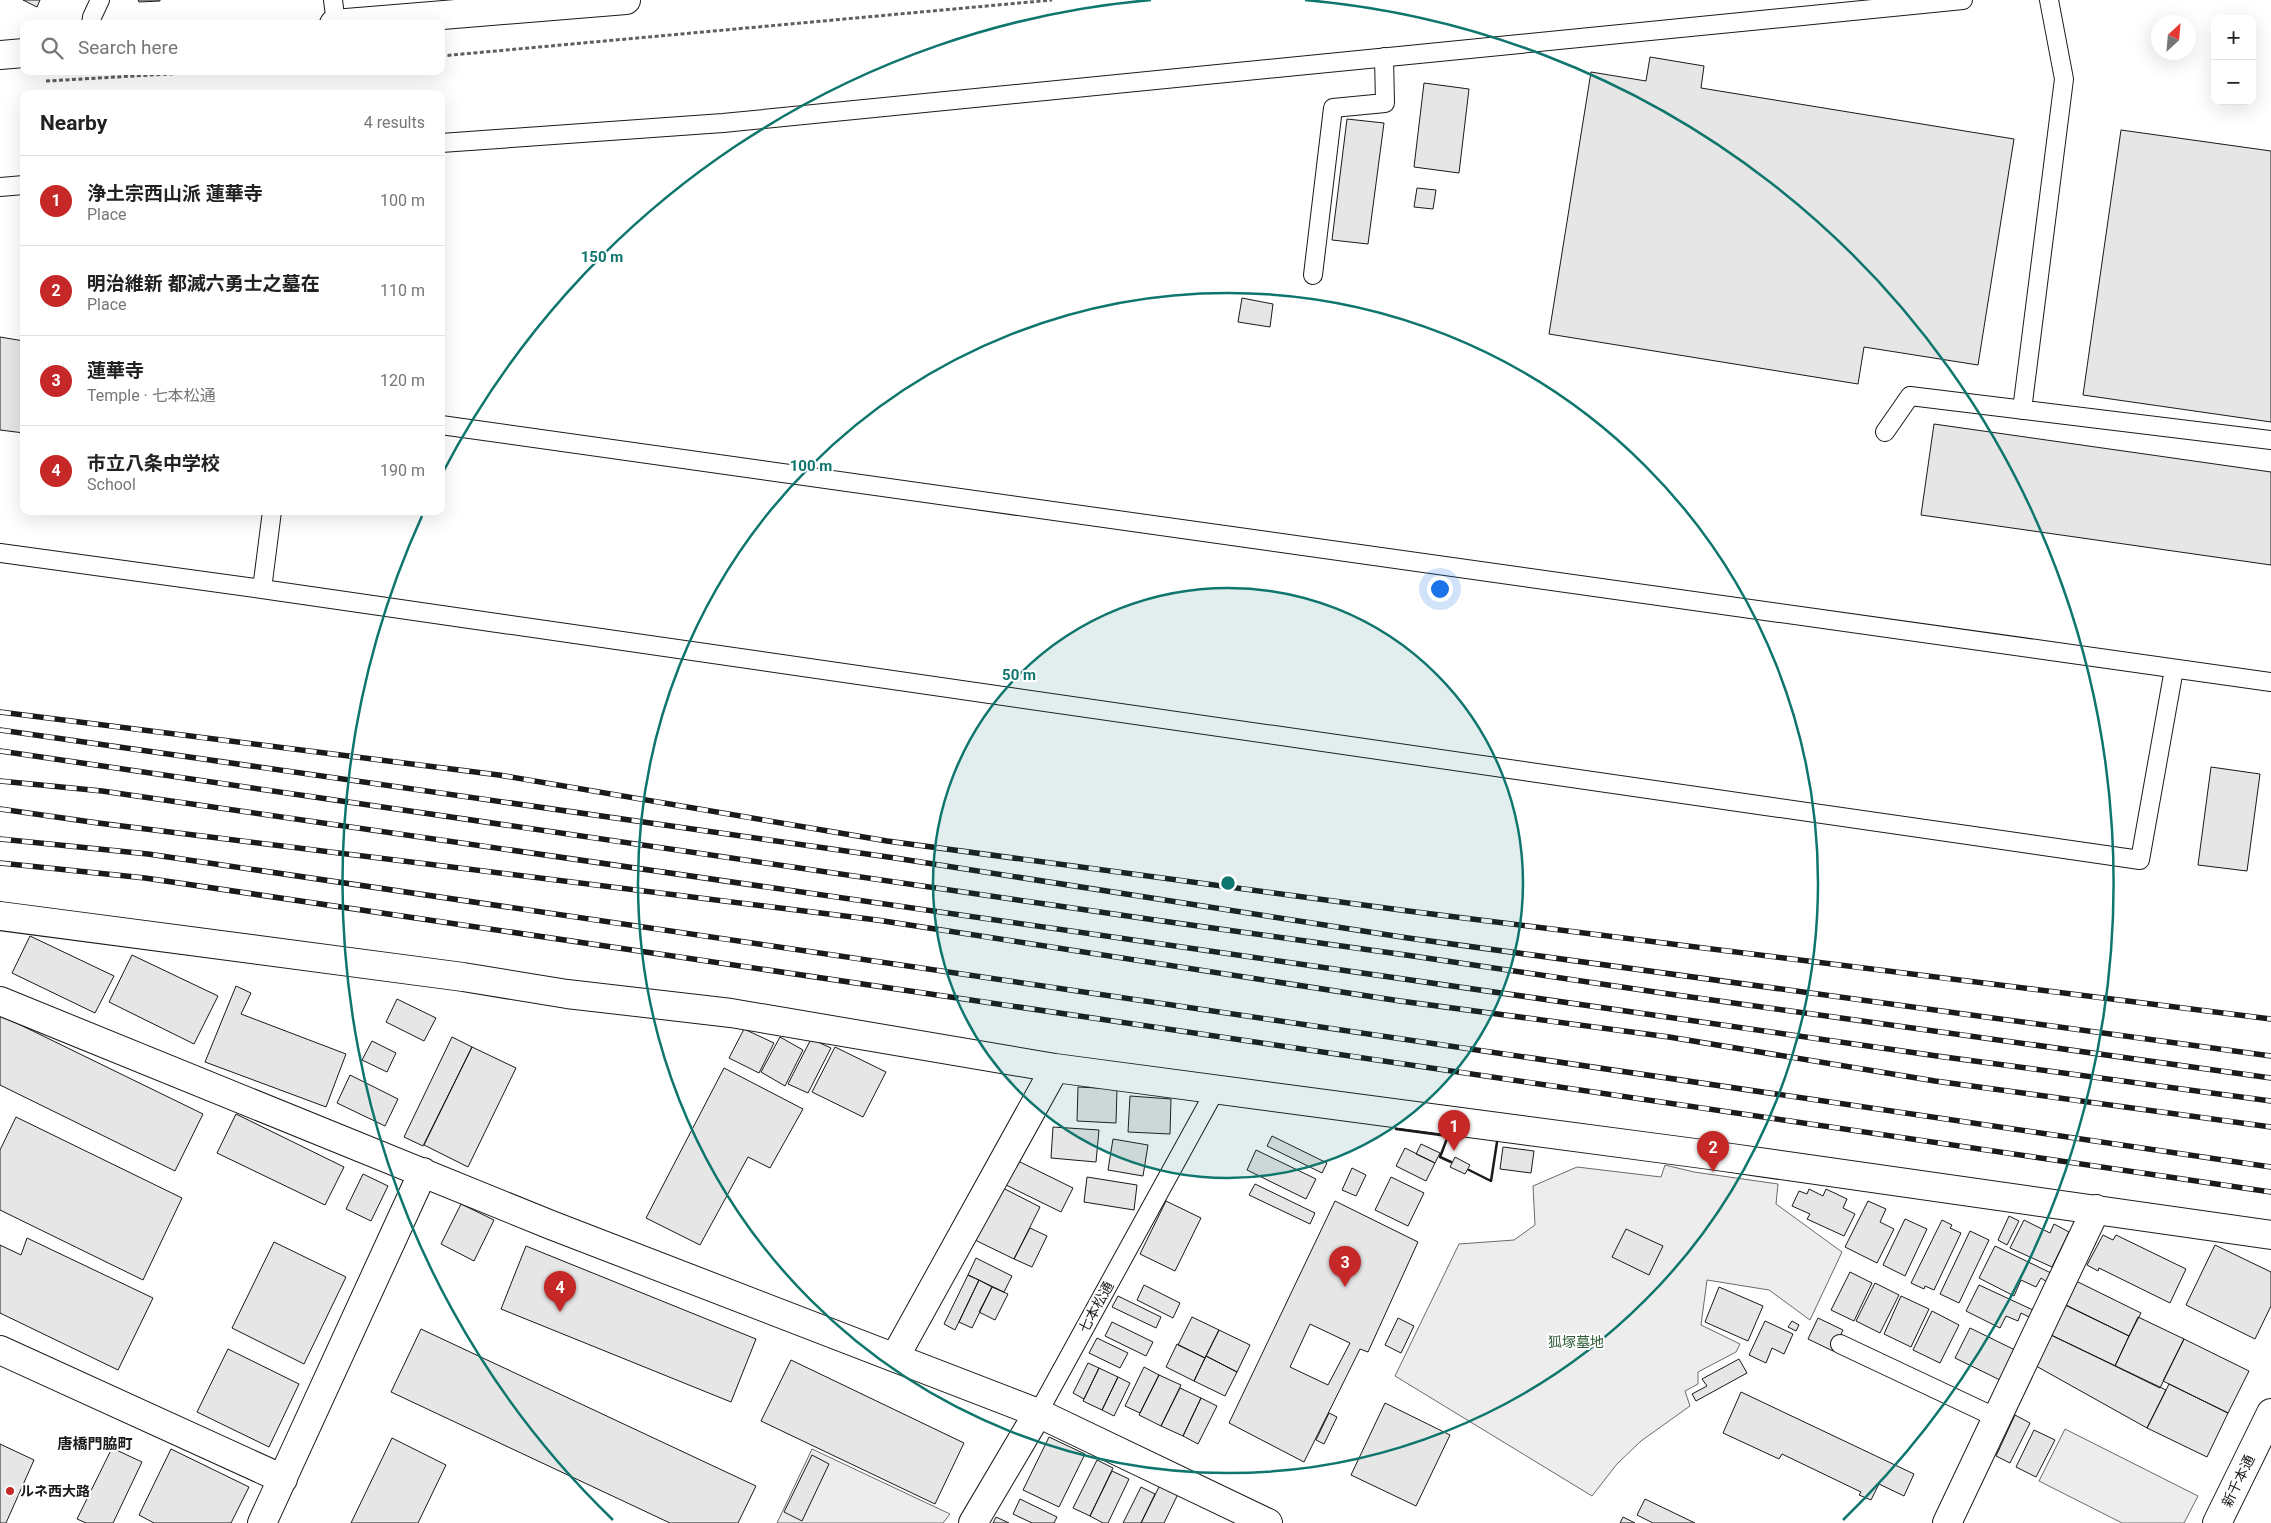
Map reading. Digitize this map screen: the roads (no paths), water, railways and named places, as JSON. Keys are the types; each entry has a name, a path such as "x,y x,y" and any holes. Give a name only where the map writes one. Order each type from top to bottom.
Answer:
{"street":[{"path":"377,20 558,3 626,0"},
{"path":"0,55 20,53"},
{"path":"0,916 463,977 567,994 731,1013 1055,1068 2096,1209 2271,1235"},
{"path":"0,1001 551,1225 1038,1413 1268,1523"},
{"path":"895,1357 1055,1068"},
{"path":"262,1523 423,1172"},
{"path":"1947,1523 2096,1209"},
{"path":"0,1350 283,1479"},
{"name":"七本松通","path":"973,1523 1038,1413"},
{"name":"新千本通","path":"2217,1523 2271,1413"}],"lane":[{"path":"92,20 100,0"},
{"path":"332,0 334,20"},
{"path":"445,143 723,123 1963,0"},
{"path":"2022,410 2064,79 2049,0"},
{"path":"1313,275 1333,108 1385,103 1384,57"},
{"path":"0,187 20,185"},
{"path":"1885,432 1910,396 2271,440"},
{"path":"445,426 2271,682"},
{"path":"262,590 271,515"},
{"path":"0,553 2140,860 2174,669"},
{"name":"七本松通","path":"1038,1413 1216,1089"},
{"path":"1840,1344 1997,1418"}],"railway":[{"path":"0,712 499,775 887,841 1408,911 2271,1019"},
{"path":"0,730 895,858 1408,938 2271,1056"},
{"path":"0,751 1155,920 2271,1078"},
{"path":"0,781 102,791 1937,1056 2271,1101"},
{"path":"0,809 98,823 877,920 1400,1001 1669,1037 1935,1081 2271,1127"},
{"path":"0,839 148,854 2271,1167"},
{"path":"0,863 145,878 2271,1192"}],"place":[{"name":"浄土宗西山派 蓮華寺","path":"1454,1151"},
{"name":"明治維新 都滅六勇士之墓在","path":"1713,1172"},
{"name":"蓮華寺","path":"1345,1287"},
{"name":"市立八条中学校","path":"560,1312"},
{"name":"ルネ西大路","path":"10,1491"}],"district":[{"name":"唐橋門脇町","path":"95,1444"}],"park label":[{"name":"狐塚墓地","path":"1576,1342"}]}
